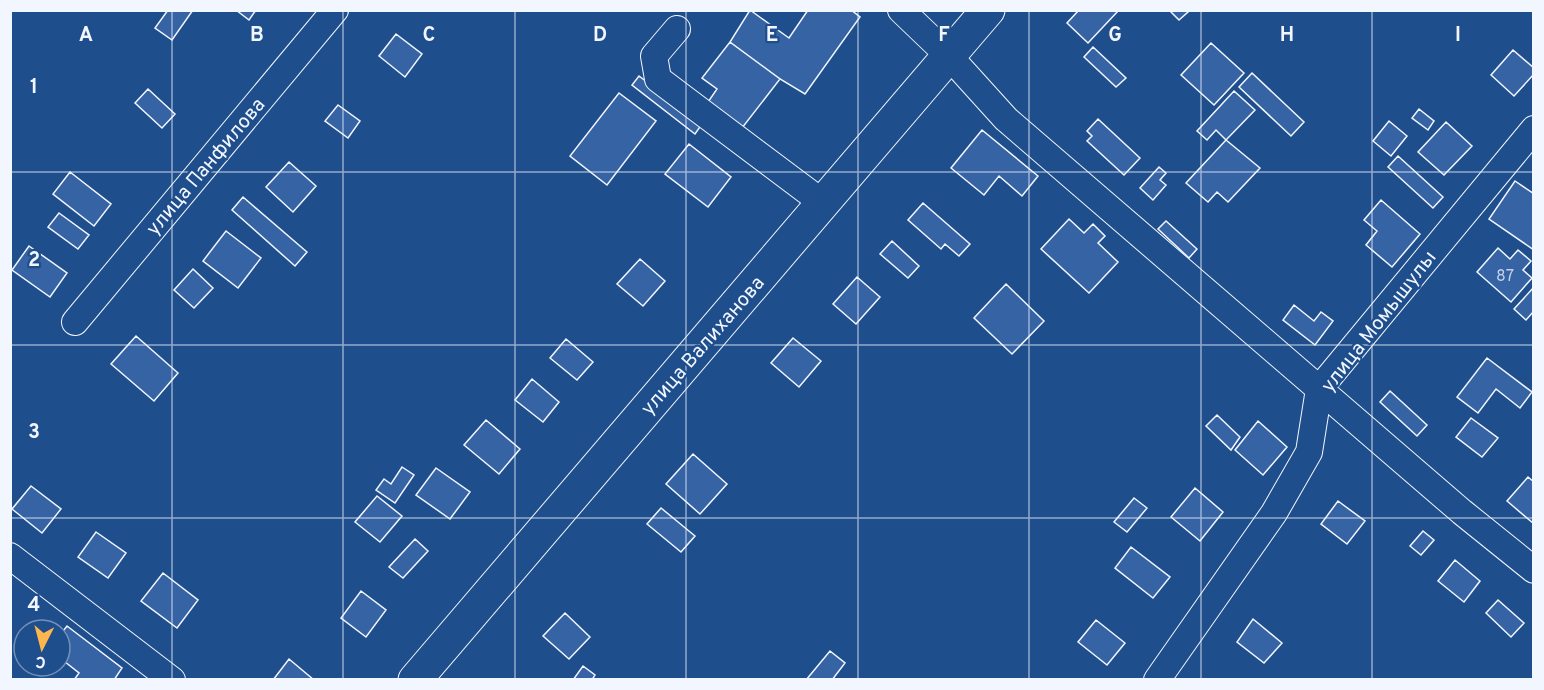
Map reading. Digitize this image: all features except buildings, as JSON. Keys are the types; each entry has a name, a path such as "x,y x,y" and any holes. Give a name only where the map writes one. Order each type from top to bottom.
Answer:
{"main road":[{"name":"улица Валиханова","path":"415,680 988,10"}],"street":[{"name":"улица Панфилова","path":"75,321 335,10"},
{"path":"901,10 949,56 1006,119 1533,570"},
{"path":"677,29 654,57 658,79 823,203"},
{"name":"улица Момышулы","path":"1157,680 1274,513 1309,452 1319,389 1533,129"},
{"path":"10,556 172,680"}]}
